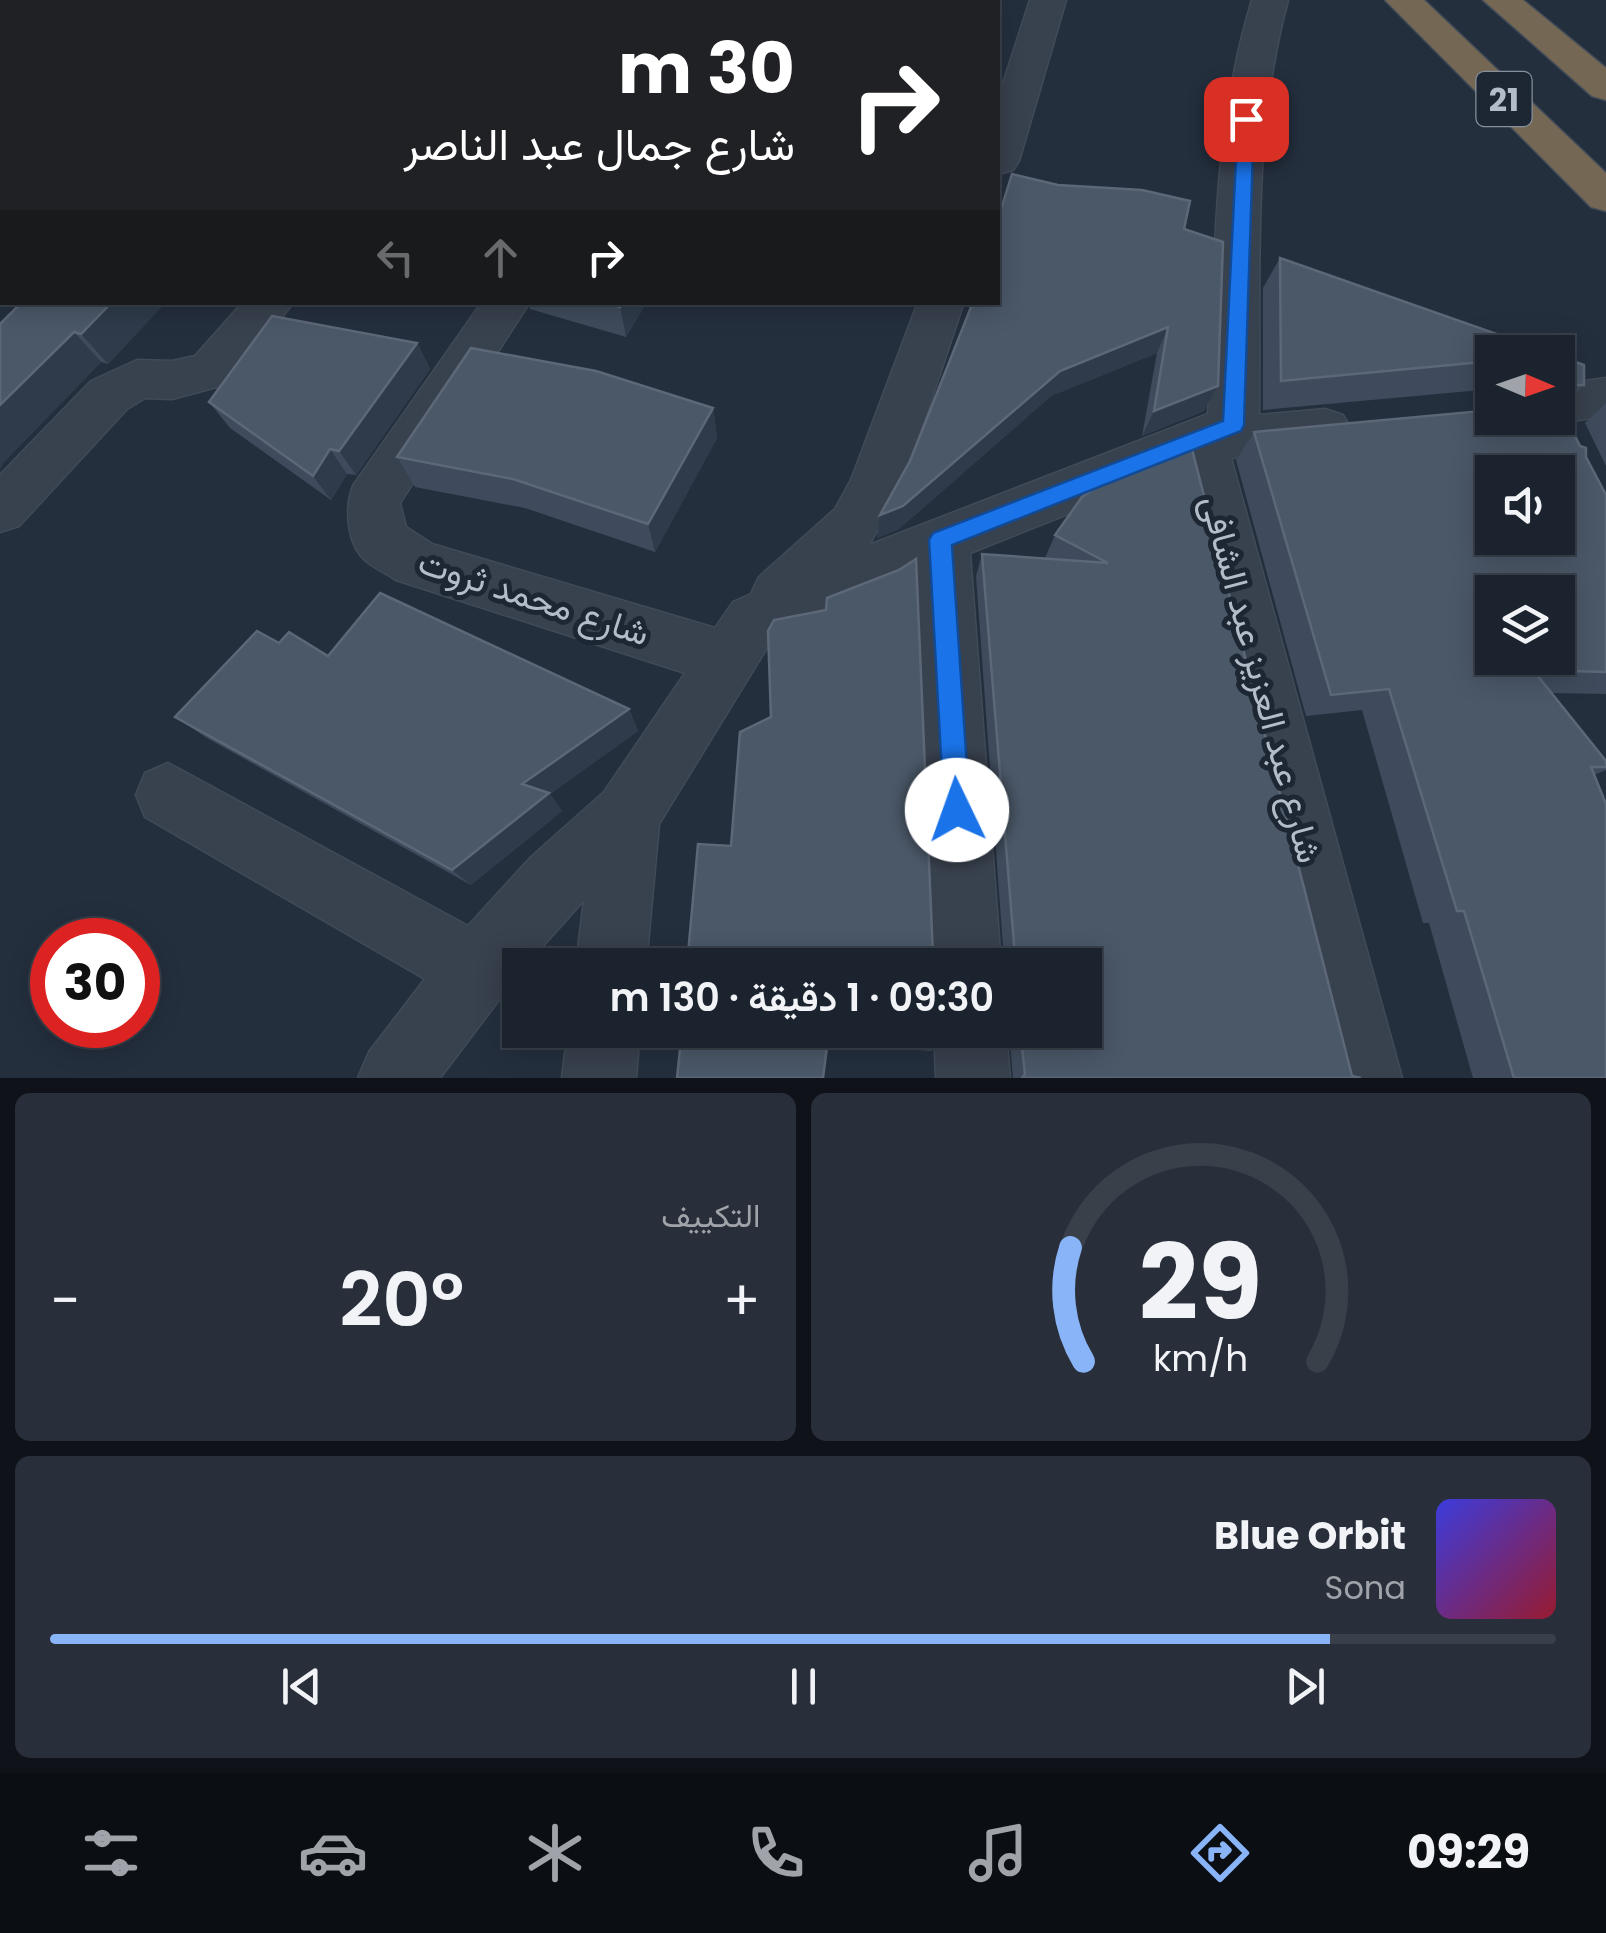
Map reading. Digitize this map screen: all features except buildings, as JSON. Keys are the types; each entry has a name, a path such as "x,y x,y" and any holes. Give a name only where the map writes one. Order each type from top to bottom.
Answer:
{"highway":[{"name":"21","path":"1403,0 1606,197"},
{"name":"21","path":"1501,0 1606,88"}],"street":[{"path":"1000,155 1048,0"},
{"path":"740,640 941,540 1233,425 1242,150 1253,58 1270,0"},
{"path":"0,510 122,385 137,380 192,378 210,371 268,305"},
{"name":"شارع محمد ثروت","path":"505,305 373,500 381,540 416,563 740,640"},
{"path":"395,1078 476,969 554,881 627,815 740,640 854,525 876,484 940,305"},
{"path":"1575,414 1606,397"},
{"path":"1200,440 1370,424"},
{"name":"شارع عبد العزيز عبد الشافى","path":"1200,440 1365,1078"},
{"path":"941,540 965,948"},
{"path":"168,795 476,969"},
{"path":"613,948 627,815"},
{"path":"599,1078 602,1048"},
{"path":"971,1048 973,1078"}],"route":[{"path":"957,810 941,540 1233,425 1246,119"}]}
